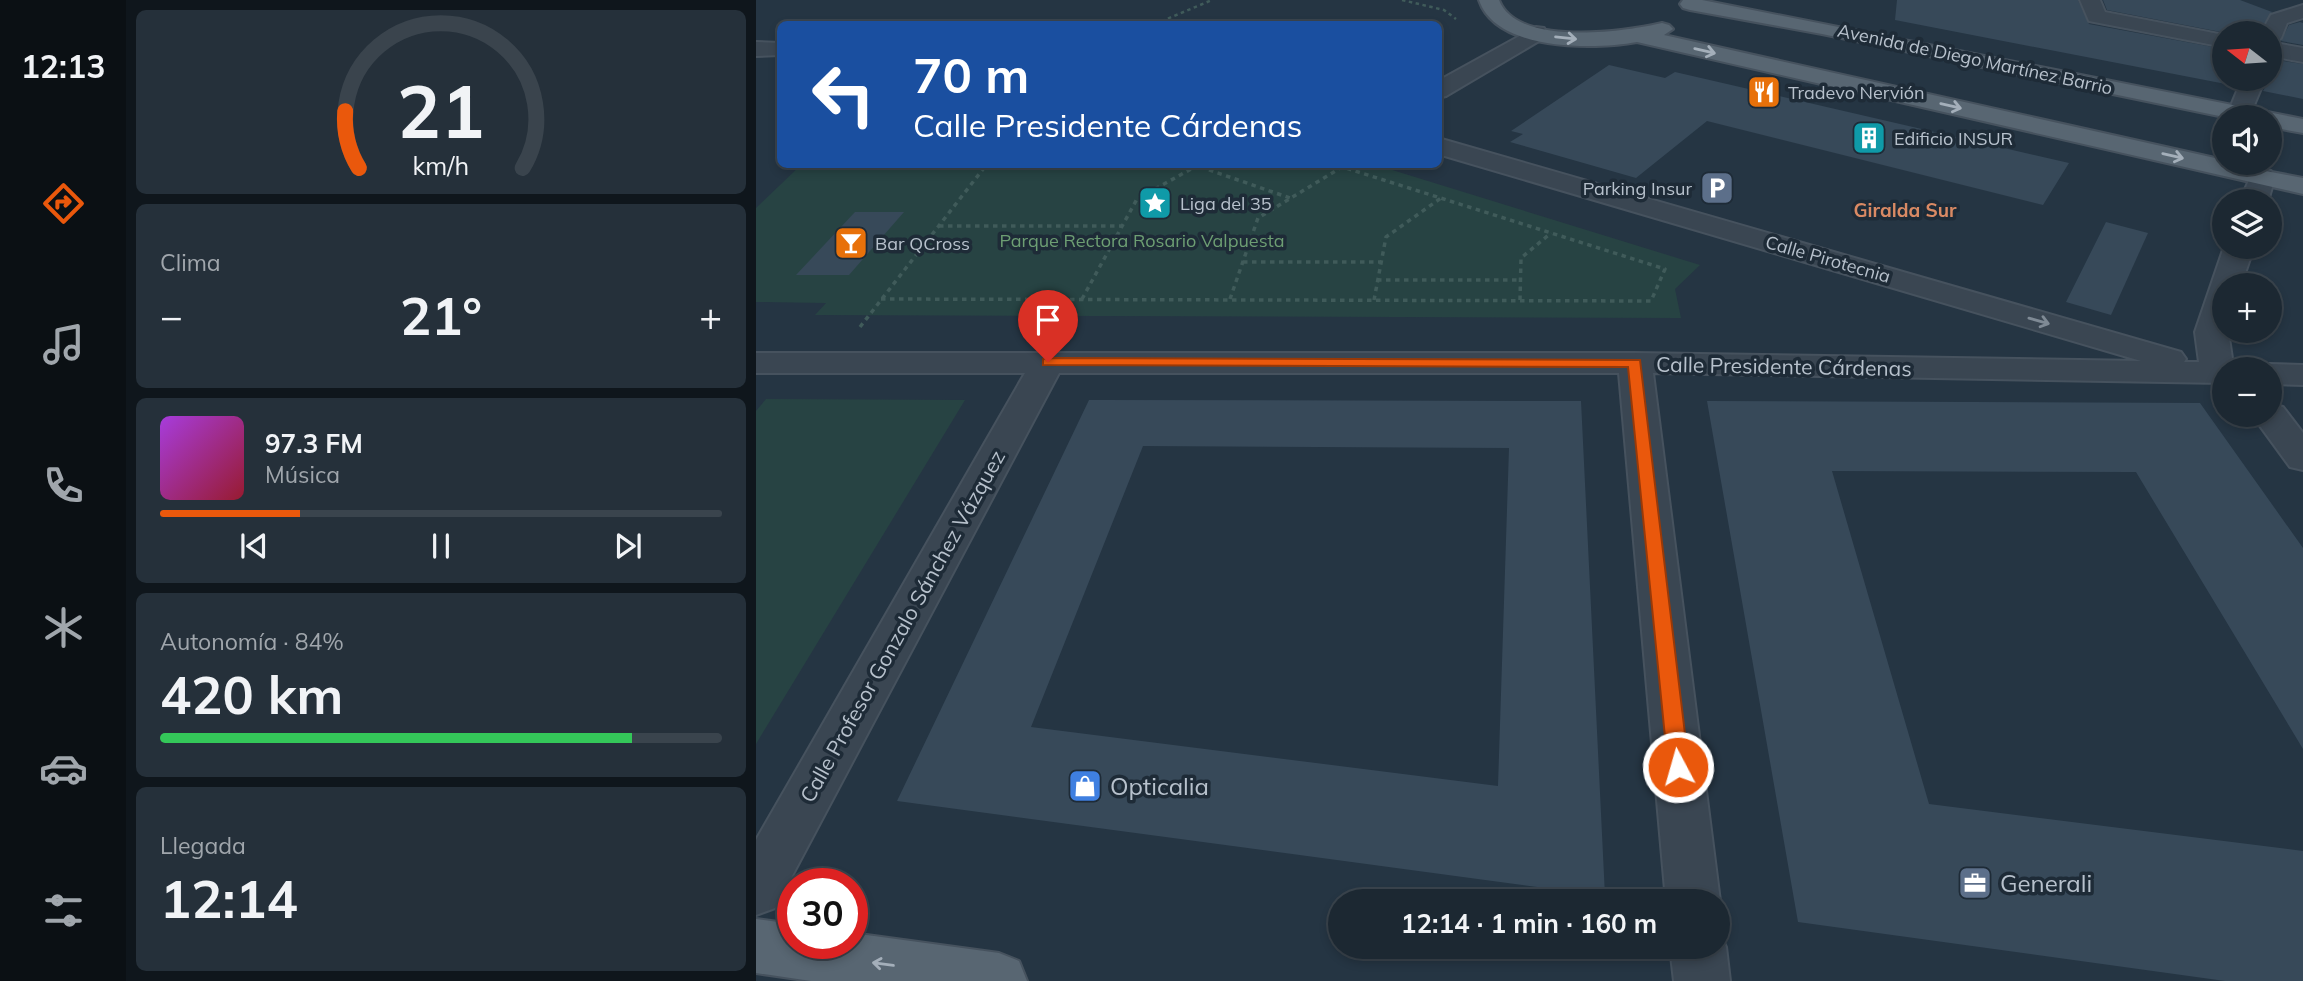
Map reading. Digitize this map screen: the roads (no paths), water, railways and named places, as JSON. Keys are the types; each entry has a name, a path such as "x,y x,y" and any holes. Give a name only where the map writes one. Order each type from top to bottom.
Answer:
{"main road":[{"path":"1466,0 1489,5 1507,23 1536,33 1587,39 1639,36 1678,22 1688,13 1690,3 1714,0"},
{"path":"1775,0 1775,7 1816,27"},
{"name":"Avenida de Diego Martínez Barrio","path":"1690,3 2212,107"},
{"path":"1639,36 2258,189 2303,186"},
{"path":"2282,122 2303,126"},
{"path":"756,946 999,981"}],"street":[{"path":"2090,0 2096,17 2212,39"},
{"path":"2276,21 2303,11"},
{"path":"1442,89 1536,33"},
{"path":"756,49 777,49"},
{"path":"2282,51 2303,55"},
{"name":"Calle Pirotecnia","path":"1442,147 2212,371"},
{"path":"1950,295 1977,307 1999,338 1993,354 1958,369"},
{"name":"Calle Profesor Gonzalo Sánchez Vázquez","path":"756,890 1048,362"},
{"name":"Calle Presidente Cárdenas","path":"756,363 1635,363 2212,374"},
{"path":"1635,363 1692,889"},
{"path":"2282,374 2303,375"},
{"path":"2279,427 2303,458"},
{"path":"1699,959 1702,981"}],"place":[{"name":"Tradevo Nervión","path":"1764,92"},
{"name":"Edificio INSUR","path":"1869,138"},
{"name":"Parking Insur","path":"1717,188"},
{"name":"Liga del 35","path":"1155,203"},
{"name":"Bar QCross","path":"851,243"},
{"name":"Opticalia","path":"1085,786"},
{"name":"Generali","path":"1975,883"}],"district":[{"name":"Giralda Sur","path":"1905,210"}],"park label":[{"name":"Parque Rectora Rosario Valpuesta","path":"1142,240"}]}
